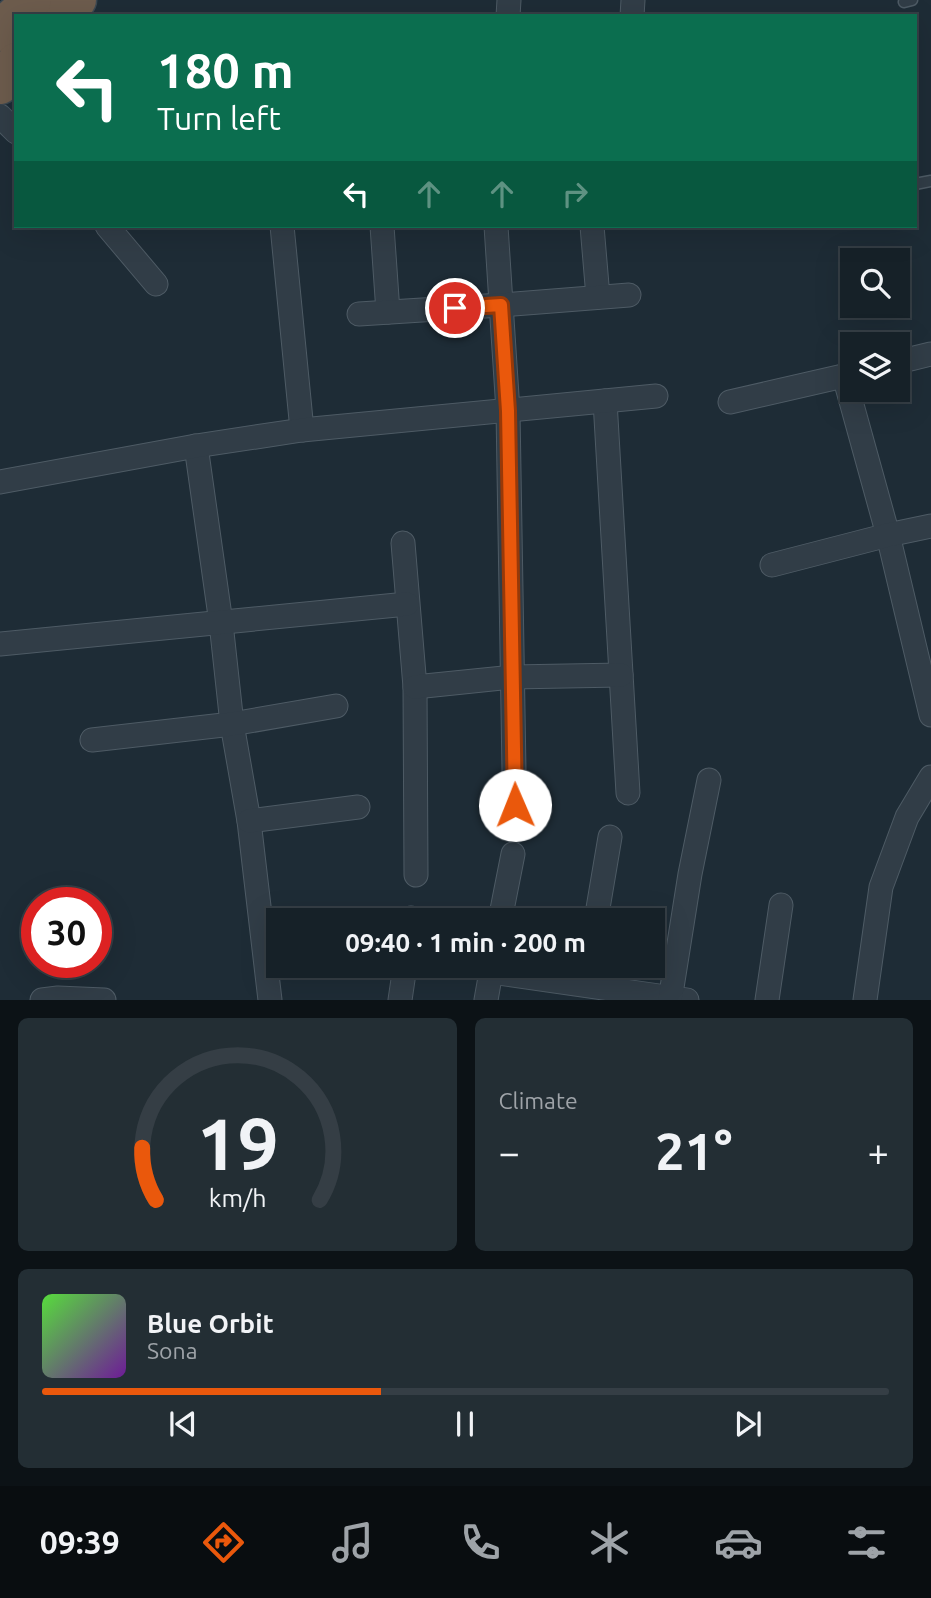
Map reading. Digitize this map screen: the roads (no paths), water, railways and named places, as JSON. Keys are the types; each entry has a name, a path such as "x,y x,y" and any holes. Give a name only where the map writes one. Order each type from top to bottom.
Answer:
{"highway":[{"path":"0,85 14,65"}],"street":[{"path":"0,116 14,130"},
{"path":"109,228 156,284"},
{"path":"282,228 302,430"},
{"path":"382,228 388,312"},
{"path":"495,228 508,411 515,831"},
{"path":"592,228 598,297"},
{"path":"359,314 629,295"},
{"path":"910,359 931,354"},
{"path":"730,402 840,377"},
{"path":"0,482 195,446 302,430 656,396"},
{"path":"605,401 628,793"},
{"path":"855,402 931,715"},
{"path":"195,446 221,624 232,724 249,821 270,999"},
{"path":"772,565 931,526"},
{"path":"403,543 415,687 416,875"},
{"path":"0,644 407,604"},
{"path":"415,687 512,677 621,675"},
{"path":"92,740 232,724 336,706"},
{"path":"865,999 881,887 907,817 931,777"},
{"path":"547,978 676,999 690,874 709,780"},
{"path":"249,821 358,807"},
{"path":"598,908 610,836"},
{"path":"502,908 513,854"},
{"path":"766,999 780,905"},
{"path":"400,999 403,978"},
{"path":"486,999 490,978"},
{"path":"53,999 104,999"}]}
